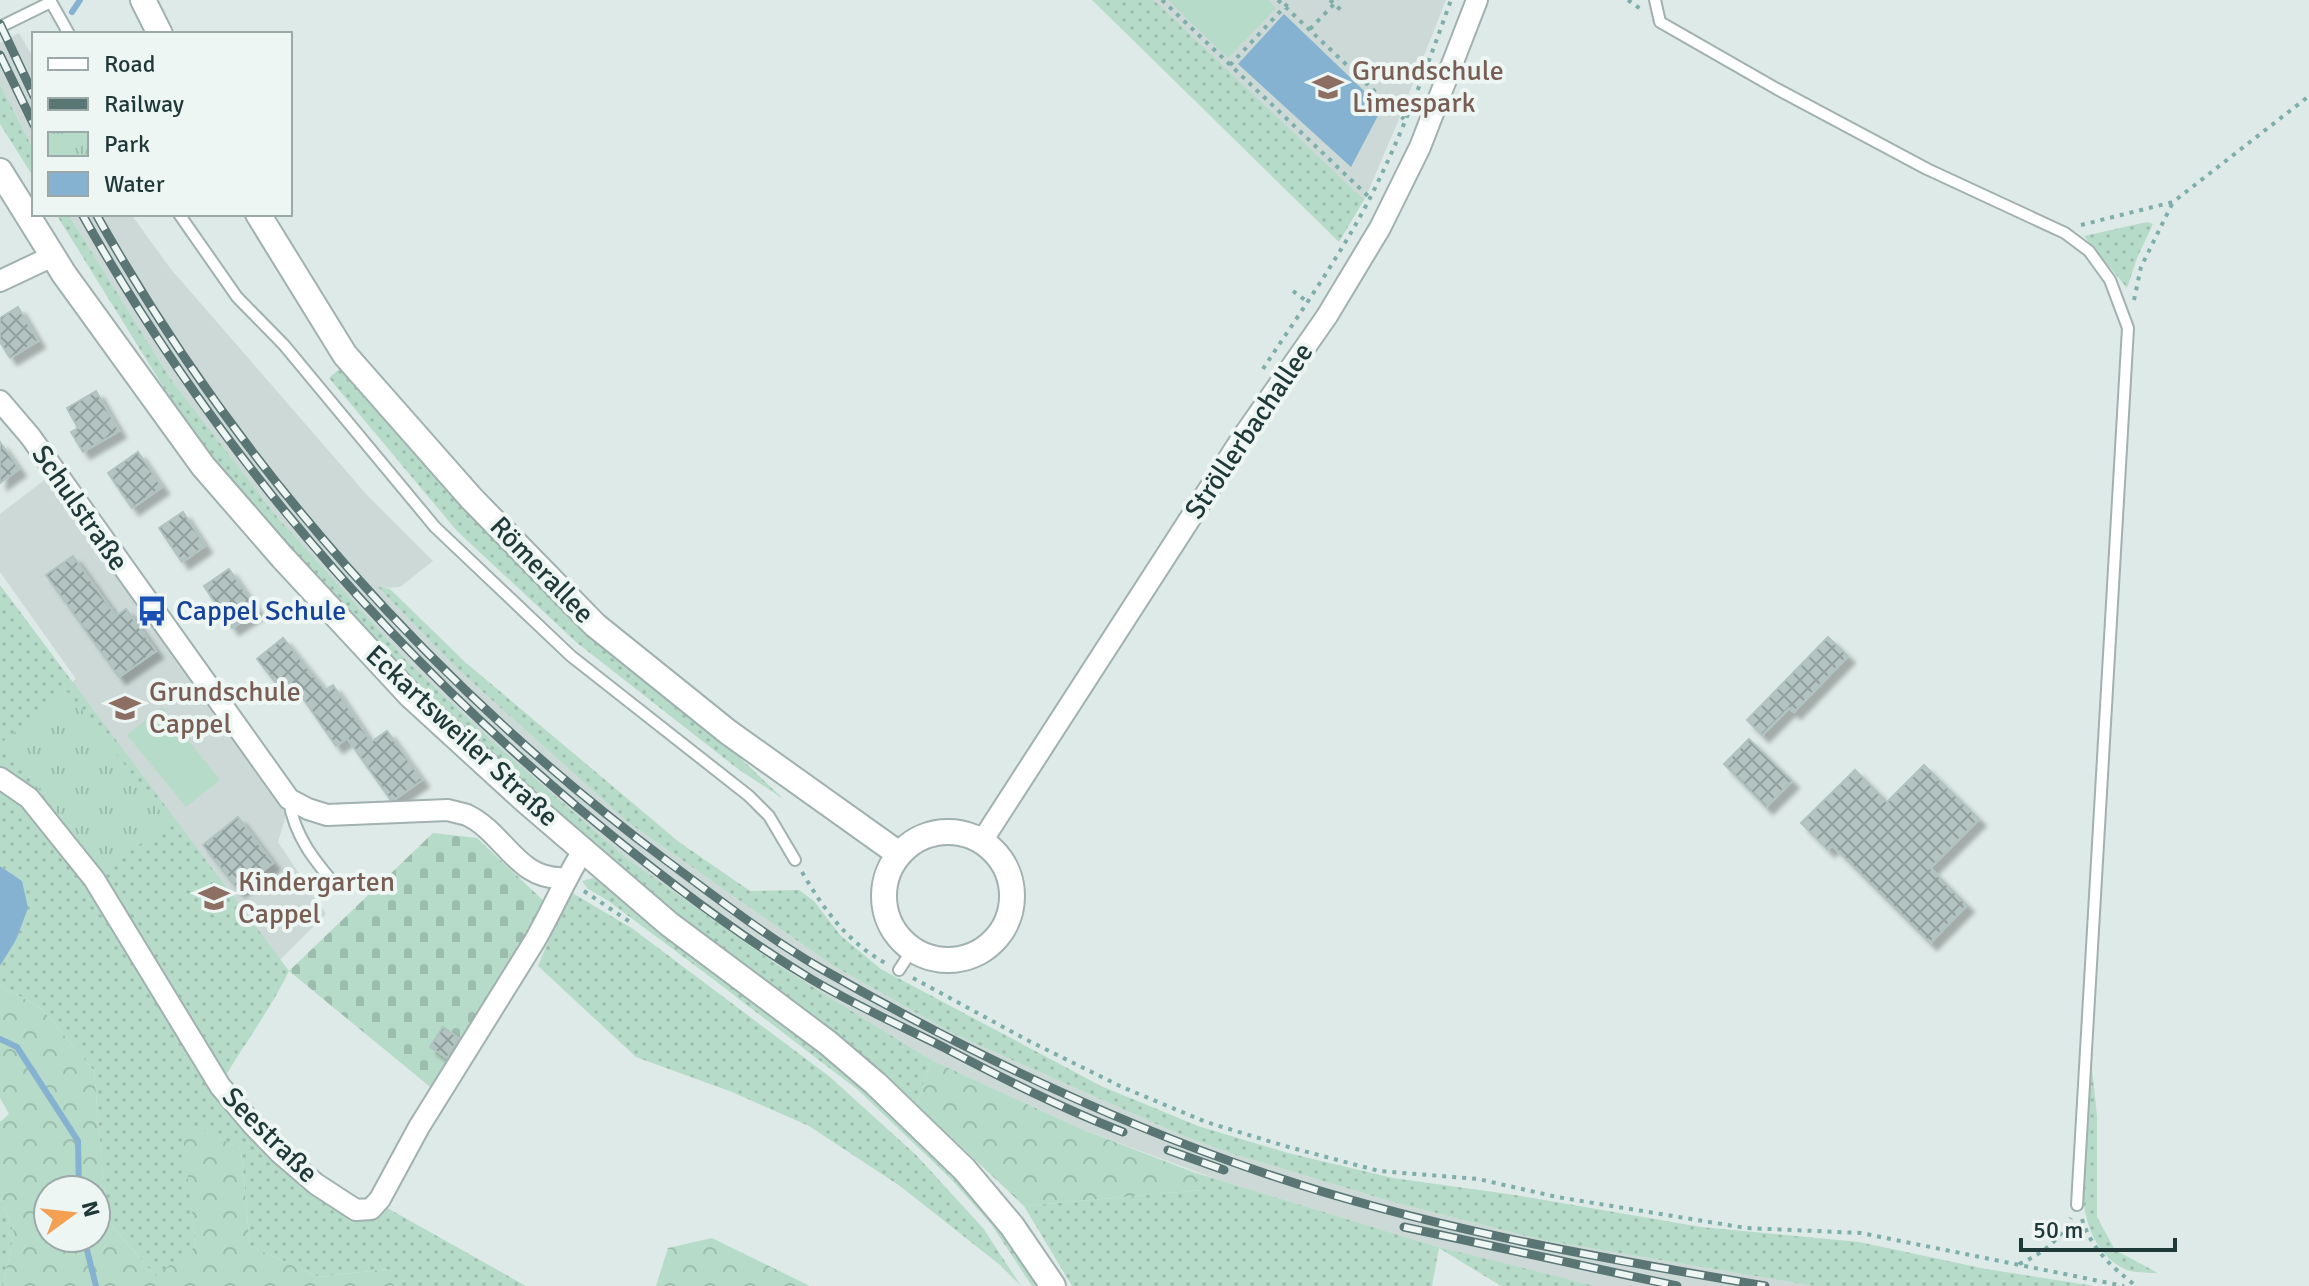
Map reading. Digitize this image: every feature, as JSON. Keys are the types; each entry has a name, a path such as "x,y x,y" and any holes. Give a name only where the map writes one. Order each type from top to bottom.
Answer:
{"street":[{"path":"143,0 159,32"},
{"name":"Ströllerbachallee","path":"982,841 1236,448 1327,316 1380,228 1420,147 1477,0"},
{"name":"Eckartsweiler Straße","path":"0,171 53,256 203,466 411,696 527,802 669,924 828,1043 876,1084 964,1169 1012,1226 1053,1286"},
{"name":"Römerallee","path":"259,216 345,355 471,498 595,625 728,732 899,854"},
{"path":"0,281 53,256"},
{"name":"Schulstraße","path":"0,401 30,436 289,799"},
{"name":"Seestraße","path":"0,778 29,798 94,879 228,1096 280,1153 316,1184 356,1210 371,1209 380,1199 419,1127 534,942 552,911 565,878 584,849"},
{"path":"289,799 327,815 448,810 467,816 483,827 528,870 551,879 565,878"},
{"path":"952,831 982,841 1005,865 1012,885 1012,907 1005,927 992,944 974,955 953,961 906,960 887,916 884,894 888,873 899,854 914,841 932,833 952,831"}],"lane":[{"path":"1655,0 1660,22 1777,89 1927,169 2065,233 2089,251 2110,280 2128,328 2077,1205"},
{"path":"0,27 51,2 68,32"},
{"path":"180,216 237,297 284,345 435,527 571,656 749,796 769,816 795,860"},
{"path":"289,799 297,834 312,858 337,887"}],"path":[{"path":"1162,0 1370,198"},
{"path":"1278,0 1404,119"},
{"path":"1230,65 1291,0"},
{"path":"1257,378 1328,270 1370,198 1451,0"},
{"path":"1310,29 1334,1 1343,12"},
{"path":"2065,233 2081,225 2173,202 2309,96"},
{"path":"2128,328 2141,267 2173,202"},
{"path":"795,860 838,926 875,957 906,960 1017,1035 1122,1087 1206,1122 1379,1171 1478,1179 1557,1197 1746,1228 1861,1233 2124,1286"},
{"path":"565,878 638,927"},
{"path":"2016,1265 2042,1254 2065,1230 2077,1205"},
{"path":"2077,1205 2088,1238 2113,1268 2136,1286"}],"shaded area":[{"name":"Grundschule Limespark","path":"1154,0 1446,0 1364,201"},
{"path":"19,33 32,56 32,147 0,84 0,43"},
{"path":"69,216 132,216 170,268 367,495 433,561 400,587 379,588 454,666 629,823 832,965 954,1034 1181,1135 1233,1154 1393,1202 1543,1240 1814,1286 1595,1286 1575,1283 1438,1247 1216,1179 1081,1129 931,1060 779,966 625,857 493,742 407,661 278,518 172,381"},
{"name":"Grundschule Cappel","path":"47,478 287,812 278,842 326,914 203,1037 0,748 0,738 76,679 0,572 0,514"}],"green space":[{"path":"1092,0 1154,0 1364,200 1339,242"},
{"path":"1168,0 1268,0 1276,8 1228,58"},
{"path":"0,84 32,147 32,175 0,124"},
{"path":"57,216 69,216 172,381 278,518 407,661 493,742 625,857 779,966 931,1060 917,1105 833,1036 624,876 518,780 397,663 273,530 187,425"},
{"path":"2147,222 2153,224 2127,288 2084,236"},
{"path":"344,365 782,798 738,769 576,642 457,531 329,378"},
{"path":"0,585 289,971 224,1078 96,876 0,774","holes":["67,692 168,822 103,872 3,743"]},
{"path":"378,587 390,589 465,662 679,842 750,891 799,890 814,901 841,936 881,969 1101,1086 1198,1126 1288,1153 1393,1178 1701,1227 1859,1242 1986,1269 2094,1286 1814,1286 1543,1240 1393,1202 1233,1154 1181,1135 954,1034 832,965 629,823 454,666"},
{"path":"68,692 169,822 103,872 2,742"},
{"path":"162,707 220,780 186,807 127,735"},
{"path":"0,784 52,831 289,1172 357,1222 382,1205 526,1286 394,1286 387,1269 319,1277 250,1246 241,1149 182,1120 196,1246 156,1277 112,1226 112,1174 103,1174 94,1071 42,1009 0,985 0,966 16,940 22,881 0,866"},
{"path":"433,833 477,838 551,908 440,1095 289,971"},
{"path":"593,878 613,887 844,1064 992,1213 1043,1286 1032,1286 991,1224 950,1178 858,1090 607,900 588,889 582,881"},
{"path":"569,891 633,929 830,1077 916,1155 983,1228 1021,1286 1000,1265 900,1186 809,1126 732,1092 636,1057 538,966"},
{"path":"0,985 42,1009 94,1071 103,1174 32,1174 32,1254 112,1254 112,1226 155,1276 196,1246 181,1119 241,1149 250,1246 319,1277 388,1269 394,1286 3,1286 14,1233 0,1197 0,1122 9,1114 0,1098"},
{"path":"931,1060 1081,1129 1193,1172 1202,1190 1024,1206 917,1105"},
{"path":"2092,1068 2097,1116 2097,1217 2115,1250 2158,1273 2127,1270 2106,1255 2092,1234 2084,1208 2082,1180"},
{"path":"1193,1172 1438,1247 1595,1286 1501,1286 1439,1248 1432,1286 1072,1286 1024,1206 1201,1190"},
{"path":"0,1197 14,1233 3,1286 0,1286"},
{"path":"712,1238 810,1286 656,1286 668,1248"}],"water":[{"path":"1284,14 1382,108 1351,167 1238,64"},
{"path":"0,866 22,881 28,908 16,940 0,966"}],"building":[{"path":"18,307 38,341 10,358 0,342 0,318"},
{"path":"96,391 119,431 83,452 71,432 78,428 67,408"},
{"path":"0,442 19,469 0,483"},
{"path":"138,452 162,487 132,508 108,473"},
{"path":"183,512 205,546 182,562 159,528"},
{"path":"73,556 116,616 126,609 156,651 119,677 46,575"},
{"path":"229,569 258,611 232,628 204,586"},
{"path":"1828,637 1848,656 1794,712 1789,708 1762,735 1747,720"},
{"path":"283,638 325,690 333,685 371,742 387,731 422,780 395,799 390,799 347,738 336,746 293,684 283,692 257,659"},
{"path":"1749,739 1792,781 1766,807 1724,764"},
{"path":"1924,765 1979,819 1930,868 1967,905 1930,943 1832,845 1828,850 1801,823 1855,770 1887,802"},
{"path":"238,817 273,863 238,890 203,845"},
{"path":"443,1027 459,1038 447,1058 430,1047"}],"waterway":[{"path":"72,12 80,0"},
{"path":"0,1039 17,1047 78,1141 79,1174"},
{"path":"88,1254 96,1286"}],"railway":[{"path":"0,24 32,92"},
{"path":"0,55 32,121"},
{"path":"83,216 185,379 302,532 432,674 576,806 720,919 811,979 1010,1081 1123,1132"},
{"path":"97,216 152,307 212,397 278,484 348,568 422,647 500,723 582,794 667,861 800,956 926,1026 1091,1106 1261,1172 1448,1225 1574,1252 1765,1286"},
{"path":"1168,1150 1224,1170"},
{"path":"1404,1227 1677,1286"}],"place":[{"name":"Grundschule Limespark","path":"1328,87"},
{"name":"Cappel Schule","path":"152,611"},
{"name":"Grundschule Cappel","path":"125,708"},
{"name":"Kindergarten Cappel","path":"214,898"}]}
